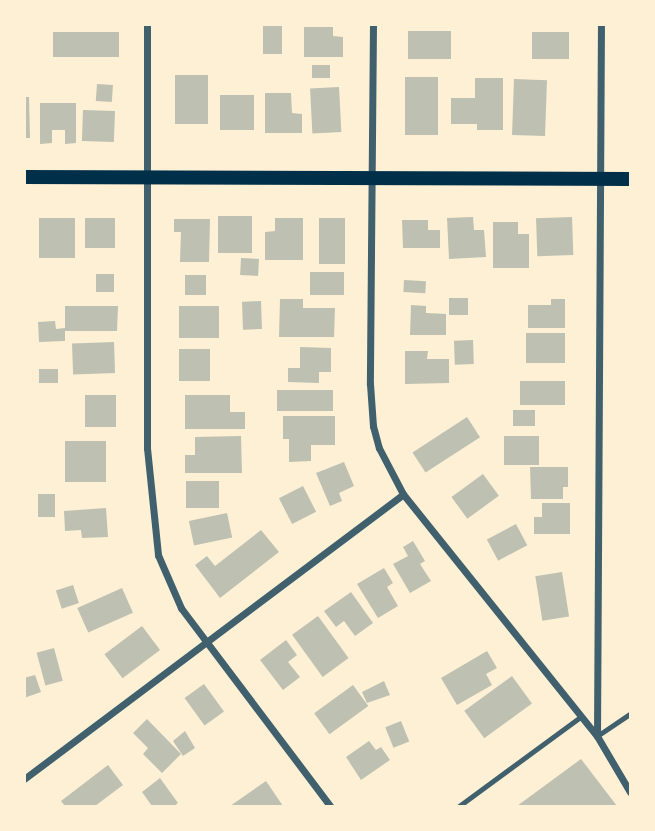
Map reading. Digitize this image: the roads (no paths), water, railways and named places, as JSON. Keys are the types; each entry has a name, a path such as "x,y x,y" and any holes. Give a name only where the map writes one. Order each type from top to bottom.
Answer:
{"main road":[{"path":"24,177 631,179"}],"street":[{"path":"147,24 147,448 150,501 158,555 181,608 330,807"},
{"path":"373,24 370,384 373,426 379,448 403,494 597,736 631,792"},
{"path":"597,736 601,24"},
{"path":"24,779 403,494"}],"lane":[{"path":"597,736 631,714"},
{"path":"459,807 580,717"}]}
